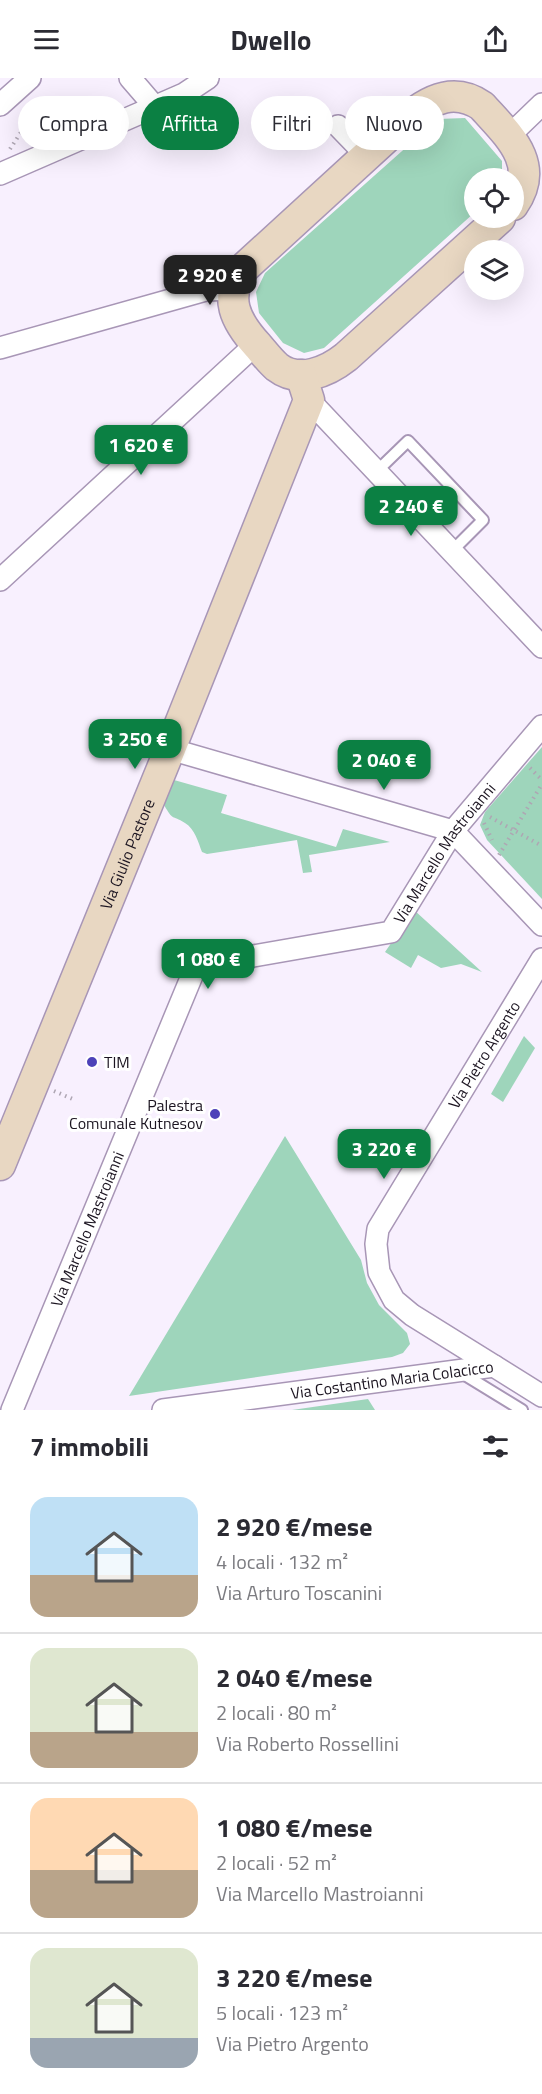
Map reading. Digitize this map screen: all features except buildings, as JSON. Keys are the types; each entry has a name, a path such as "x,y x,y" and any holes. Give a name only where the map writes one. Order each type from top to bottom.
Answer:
{"street":[{"path":"130,78 146,96"},
{"path":"180,96 208,78"},
{"path":"425,96 434,78"},
{"path":"0,105 27,81"},
{"path":"444,97 457,96 465,88 517,146 525,170 533,178"},
{"path":"509,136 542,104"},
{"path":"338,126 366,155"},
{"path":"5,172 56,150"},
{"path":"372,150 241,271 233,300 237,319 241,327 278,367 305,387 376,471 542,647"},
{"path":"305,387 318,373 327,370 346,357 489,228"},
{"path":"0,348 206,290 235,289"},
{"path":"0,580 256,344"},
{"name":"Via Giulio Pastore","path":"0,1165 170,749 305,387"},
{"name":"Via Marcello Mastroianni","path":"12,1410 196,966 391,932 453,831 542,726"},
{"path":"170,749 453,831 494,859 542,925"},
{"name":"Via Pietro Argento","path":"494,1366 412,1315 394,1300 379,1272 376,1244 378,1229 542,959"},
{"name":"Via Costantino Maria Colacicco","path":"163,1410 494,1366 542,1396"}],"lane":[{"path":"376,471 408,441 483,520 452,551"},
{"path":"458,1371 522,1410"}],"path":[{"path":"27,81 33,96"},
{"path":"5,172 10,147 18,135"},
{"path":"521,775 535,758"},
{"path":"494,859 514,831 542,783"},
{"path":"494,859 484,821 487,815 542,846"}],"green space":[{"path":"465,118 502,161 502,168 464,168 464,222 324,348 304,353 283,343 259,313 256,292 265,273 403,150 444,150 444,119"},
{"path":"542,747 542,899 487,840 480,825 485,812"},
{"path":"174,780 227,795 221,813 336,847 343,829 390,842 309,855 312,872 303,873 297,840 207,854 202,852 191,829 171,816 164,805"},
{"path":"414,910 482,972 461,964 441,968 418,955 411,968 385,952"},
{"path":"524,1036 535,1048 503,1102 491,1094"},
{"path":"285,1136 361,1260 367,1283 379,1305 407,1333 410,1344 403,1353 392,1357 129,1396"},
{"path":"368,1399 375,1410 292,1410"}],"place":[{"name":"TIM","path":"92,1062"},
{"name":"Palestra Comunale Kutnesov","path":"215,1114"}]}
